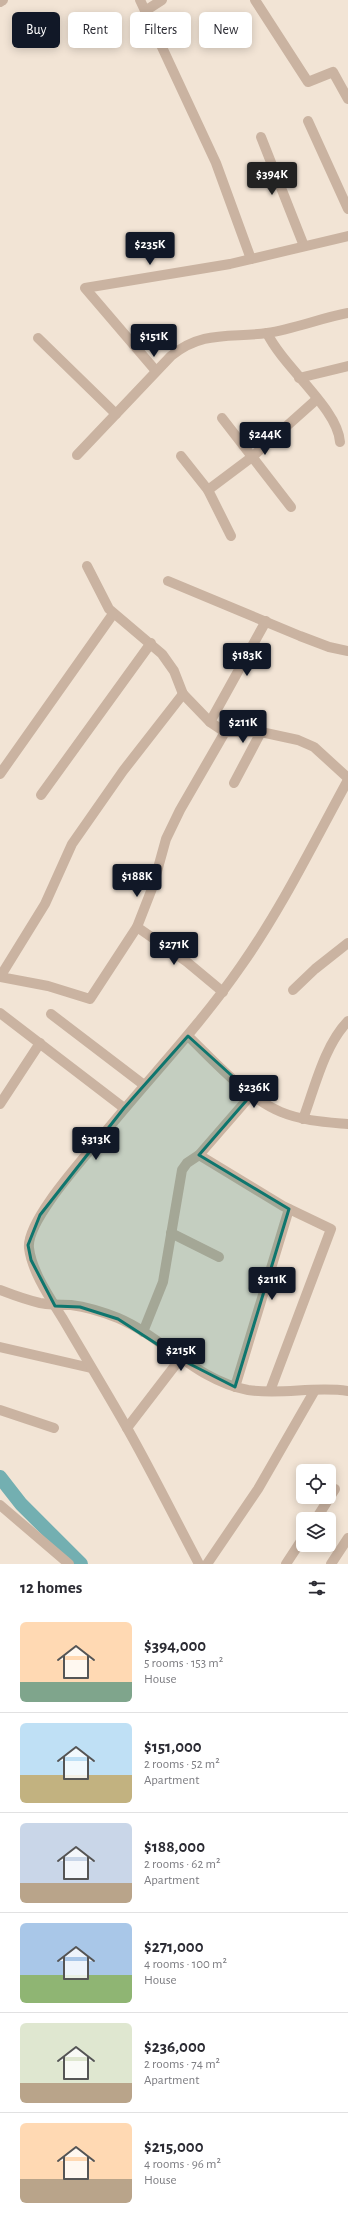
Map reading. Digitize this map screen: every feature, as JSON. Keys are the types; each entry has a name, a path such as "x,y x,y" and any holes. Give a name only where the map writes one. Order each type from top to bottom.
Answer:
{"street":[{"path":"140,0 216,163 252,259"},
{"path":"145,11 162,0"},
{"path":"255,0 308,82 333,72 348,99"},
{"path":"308,121 348,209"},
{"path":"261,137 304,246"},
{"path":"156,371 85,288 252,259 348,236"},
{"path":"77,455 156,371 187,343 223,335 267,333 348,313"},
{"path":"267,333 278,352 336,424 340,442"},
{"path":"38,338 116,414"},
{"path":"299,378 348,366"},
{"path":"208,490 252,457 316,399"},
{"path":"222,418 291,507"},
{"path":"181,456 208,490 231,536"},
{"path":"87,566 101,596 113,614 151,643 162,654 174,672 183,694 210,722 225,732 261,732 298,740 314,747 348,779 256,944 223,992 188,1036 124,1108 60,1188 40,1215 31,1232 28,1244 31,1260 55,1306 127,1428 199,1564"},
{"path":"168,581 307,639 348,651"},
{"path":"0,774 113,614"},
{"path":"210,722 266,621"},
{"path":"41,795 151,643"},
{"path":"183,694 123,771 72,844 45,904 0,977 48,986 90,999 137,927 153,886 170,832 180,810 225,732"},
{"path":"234,783 261,732"},
{"path":"137,927 187,962 223,992"},
{"path":"293,990 315,969 348,943"},
{"path":"0,1013 124,1108"},
{"path":"51,1014 144,1085"},
{"path":"303,1119 329,1050 337,1035 348,1021"},
{"path":"188,1036 266,1105 303,1119 328,1123 348,1124"},
{"path":"0,1104 40,1043"},
{"path":"142,1332 163,1282 182,1170 187,1163 199,1155 252,1094"},
{"path":"199,1155 289,1209 331,1229 270,1391"},
{"path":"235,1386 289,1209"},
{"path":"171,1233 219,1257"},
{"path":"0,1290 27,1300 55,1306 80,1306 106,1314 142,1332 180,1359 235,1386 270,1391 348,1391"},
{"path":"0,1347 91,1368"},
{"path":"127,1428 180,1359"},
{"path":"207,1564 258,1489 315,1390"},
{"path":"0,1410 54,1428"},
{"path":"0,1505 69,1564"},
{"path":"331,1564 348,1538"},
{"path":"286,1564 296,1549"}],"highlighted area":[{"path":"188,1036 252,1094 199,1155 289,1209 235,1387 180,1359 118,1319 80,1307 55,1306 31,1260 28,1245 40,1215 124,1108"}],"waterway":[{"path":"0,1477 21,1504 81,1564"}]}
